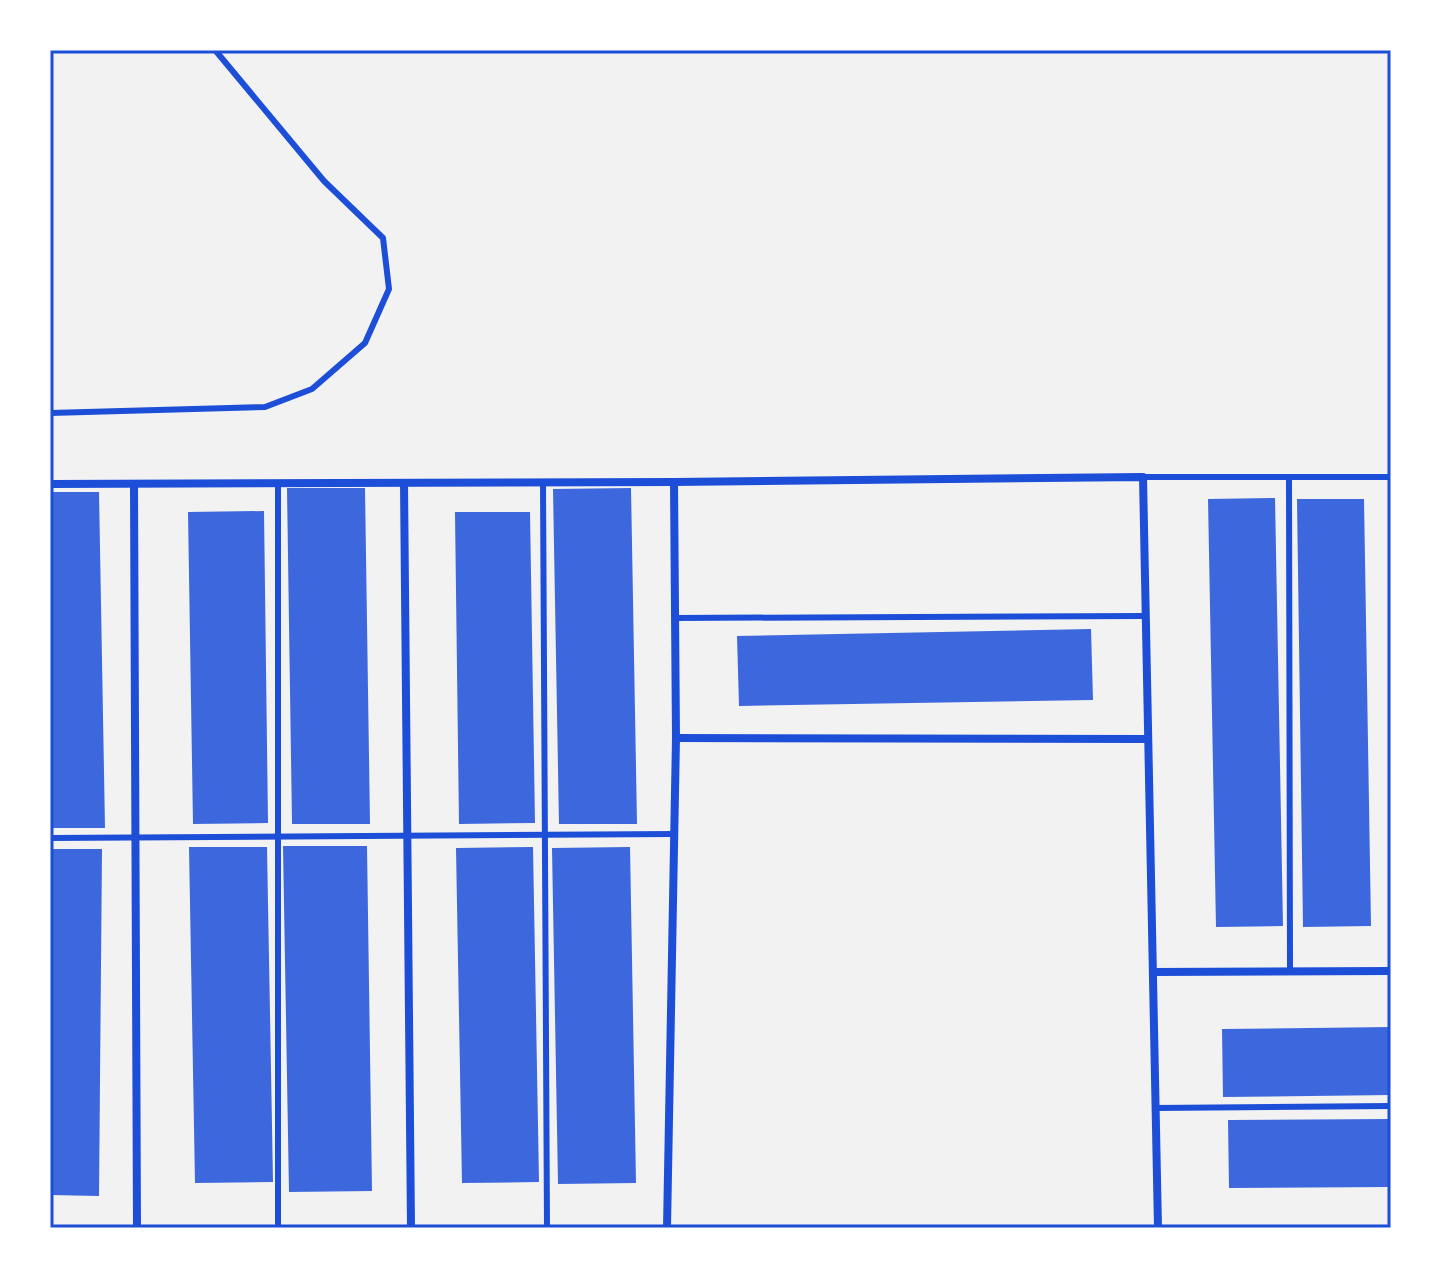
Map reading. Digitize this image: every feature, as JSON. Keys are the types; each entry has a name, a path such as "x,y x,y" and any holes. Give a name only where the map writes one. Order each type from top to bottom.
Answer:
{"street":[{"path":"50,484 1143,477 1158,1228"},
{"path":"667,1228 676,738 674,482"},
{"path":"404,483 411,1228"},
{"path":"134,484 137,1228"},
{"path":"676,738 1147,739"},
{"path":"1153,972 1391,971"}],"lane":[{"path":"50,413 265,407 312,389 365,343 389,289 383,238 324,181 215,50"},
{"path":"1143,477 1391,477"},
{"path":"1289,477 1290,972"},
{"path":"278,483 278,1228"},
{"path":"543,483 547,1228"},
{"path":"675,618 1145,616"},
{"path":"50,838 675,834"},
{"path":"1155,1108 1391,1106"}],"building":[{"path":"287,488 365,488 370,824 292,824"},
{"path":"631,488 637,824 559,824 553,489"},
{"path":"50,492 99,492 105,828 50,828"},
{"path":"1275,498 1283,926 1216,927 1208,499"},
{"path":"1297,499 1364,499 1371,926 1303,927"},
{"path":"264,511 268,823 193,824 188,512"},
{"path":"455,512 530,512 535,823 459,824"},
{"path":"1091,629 1093,700 739,706 737,636"},
{"path":"283,846 367,846 372,1191 289,1192"},
{"path":"189,847 267,847 273,1182 195,1183"},
{"path":"533,847 539,1182 462,1183 456,848"},
{"path":"630,847 636,1183 558,1184 552,848"},
{"path":"50,849 102,849 99,1196 50,1195"},
{"path":"1391,1027 1391,1095 1223,1097 1222,1029"},
{"path":"1391,1119 1391,1187 1229,1188 1228,1120"}]}
